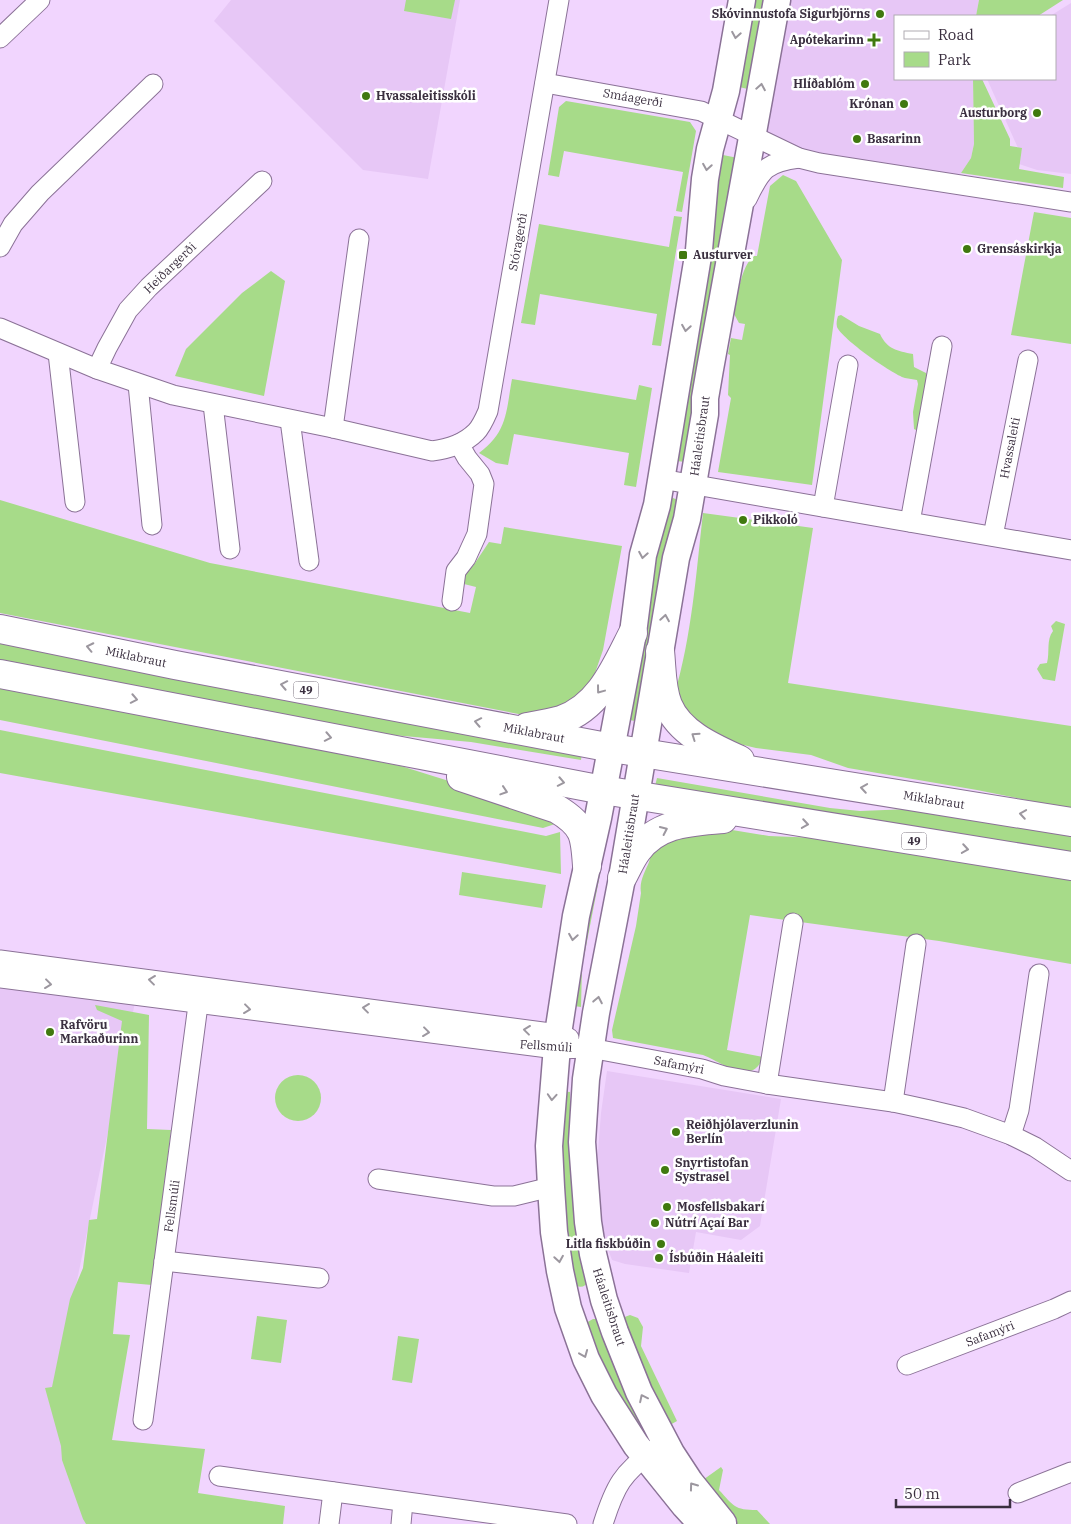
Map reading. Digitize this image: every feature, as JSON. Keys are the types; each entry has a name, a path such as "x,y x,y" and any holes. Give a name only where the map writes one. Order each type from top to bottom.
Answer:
{"highway":[{"name":"Miklabraut","path":"0,629 612,748 1071,822"},
{"path":"514,729 562,719 580,710 598,694 611,676 633,633"},
{"path":"660,651 664,691 668,705 673,715 689,733 703,742 769,773"},
{"name":"49","path":"0,674 603,790 1071,866"},
{"path":"410,752 450,774 557,808 566,814 582,833 585,840 586,866"},
{"path":"622,878 638,850 659,832 676,824 756,816"}],"main road":[{"name":"Háaleitisbraut","path":"723,1524 690,1482 655,1449 604,1395 586,1359 566,1300 559,1262 550,1187 549,1146 557,1041 576,916 612,748 633,633 643,555 655,512 661,479 699,250 708,164 728,83 742,0"},
{"name":"Háaleitisbraut","path":"706,1524 698,1520 685,1506 655,1449 639,1392 604,1300 593,1254 588,1222 582,1142 590,1048 614,912 622,878 676,558 687,519 705,414 706,388 777,0"}],"street":[{"path":"0,38 40,0"},
{"name":"Stóragerði","path":"333,428 432,450 446,449 459,444 477,432 488,411 560,0"},
{"name":"Smáagerði","path":"545,83 704,112 718,120"},
{"path":"0,247 13,224 40,193 153,84"},
{"name":"Háaleitisbraut","path":"718,120 799,158 819,163 1071,202"},
{"name":"Háaleitisbraut","path":"738,218 758,176 775,163 799,158"},
{"name":"Heiðargerði","path":"97,369 128,310 148,287 262,181"},
{"path":"0,328 97,369 173,395 333,428 359,239"},
{"path":"910,522 942,346"},
{"path":"58,353 75,502"},
{"name":"Hvassaleiti","path":"993,536 1028,360"},
{"path":"824,507 848,365"},
{"path":"138,384 152,526"},
{"path":"213,404 230,549"},
{"path":"290,420 309,561"},
{"path":"452,601 456,571 466,558 477,534 484,484 480,474 459,444"},
{"path":"661,479 1071,550"},
{"path":"767,1084 793,923"},
{"path":"892,1102 916,944"},
{"name":"Fellsmúli","path":"0,960 200,995"},
{"path":"1011,1135 1019,1110 1039,974"},
{"name":"Fellsmúli","path":"0,978 200,995 557,1041 590,1048"},
{"name":"Fellsmúli","path":"142,1420 200,995"},
{"name":"Safamýri","path":"590,1048 702,1069 724,1076 892,1102 964,1118 1011,1135 1035,1147 1071,1171"},
{"path":"378,1179 493,1196 514,1196 550,1187"},
{"path":"164,1261 319,1278"},
{"name":"Safamýri","path":"908,1365 1071,1301"},
{"path":"603,1524 610,1500 620,1482 630,1469 655,1449"},
{"path":"1018,1493 1071,1472"},
{"path":"219,1476 567,1524"},
{"path":"329,1524 333,1492"},
{"path":"401,1524 403,1502"}],"shaded area":[{"name":"Hvassaleitisskóli","path":"231,0 460,0 428,179 363,170 214,21"},
{"path":"783,0 979,0 976,15 894,15 894,80 973,80 974,144 971,158 961,173 950,179 804,156 758,137"},
{"name":"Austurborg","path":"1071,3 1071,174 1037,170 1019,164 1022,148 1018,148 987,80 1056,80 1056,15 1052,15"},
{"path":"0,971 138,988 55,1386 106,1524 0,1524"},
{"path":"607,1071 781,1099 760,1226 741,1240 696,1232 689,1273 625,1264 612,1260 604,1239 598,1152"}],"green space":[{"path":"406,0 455,0 451,19 404,11"},
{"path":"751,0 770,0 756,91 735,86"},
{"path":"979,0 1063,0 1040,15 976,15"},
{"path":"973,80 982,80 1010,139 1010,146 1022,148 1019,169 1064,177 1063,188 961,173 971,158 974,144"},
{"path":"566,101 690,122 696,131 682,212 676,211 683,172 564,151 559,177 548,175 559,107"},
{"path":"718,154 738,158 686,462 676,461"},
{"path":"783,175 796,181 842,260 812,485 718,472 731,398 728,395 730,355 728,354 731,338 742,340 745,324 739,323 734,314 738,291 746,267 754,256 757,256 770,186"},
{"path":"1034,212 1071,218 1071,344 1011,335"},
{"path":"674,216 682,217 661,346 652,345 657,314 540,294 535,325 521,323 539,224 669,247"},
{"path":"271,271 285,281 264,396 175,376 186,349 242,293"},
{"path":"841,315 859,326 880,334 889,346 902,352 913,354 914,367 926,373 931,383 918,431 914,429 913,412 917,380 905,378 890,370 868,356 848,339 837,327 838,316"},
{"path":"512,379 636,400 639,385 652,388 636,487 624,485 629,453 514,434 508,465 496,463 479,453 496,437 501,429 507,411"},
{"path":"673,498 680,501 639,722 630,720 648,619 647,599 668,500"},
{"path":"0,500 210,563 470,613 476,587 464,584 463,575 473,566 489,542 501,544 504,527 622,546 603,650 595,673 574,701 534,717 0,613"},
{"path":"703,513 813,528 788,683 1071,726 1071,809 977,790 848,768 811,755 756,748 710,737 674,696 689,628"},
{"path":"1056,621 1065,624 1055,681 1043,679 1037,669 1040,664 1047,663 1049,642 1053,631 1051,626"},
{"path":"0,640 582,753 581,760 471,742 359,732 0,662"},
{"path":"0,686 401,766 468,787 564,821 543,828 0,720"},
{"path":"0,730 546,836 560,832 561,874 0,773"},
{"path":"657,778 830,808 860,811 910,809 1071,835 1071,852 655,786"},
{"path":"720,828 769,836 819,838 1071,877 1071,964 939,941 750,915 727,1050 763,1057 758,1066 752,1071 744,1072 727,1067 703,1055 613,1038 612,1030 636,926 642,881 656,842"},
{"path":"608,833 582,967 581,1007 574,1006 589,909"},
{"path":"462,872 546,885 542,908 459,895"},
{"path":"95,1005 149,1015 147,1129 171,1130 152,1285 118,1282 113,1334 130,1335 112,1440 205,1449 198,1493 285,1506 283,1524 86,1524 83,1519 62,1460 61,1446 45,1388 52,1387 70,1299 83,1268 89,1220 97,1219 122,1021 97,1010"},
{"path":"298,1075 311,1079 317,1085 321,1098 317,1111 311,1117 298,1121 285,1117 279,1111 275,1098 279,1085 285,1079"},
{"path":"560,1091 570,1092 570,1140 589,1281 582,1287 576,1286 563,1231"},
{"path":"630,1315 638,1318 643,1327 641,1346 677,1421 663,1429 622,1318"},
{"path":"257,1316 287,1320 281,1363 251,1359"},
{"path":"593,1319 600,1319 653,1439 648,1442 637,1439 584,1324"},
{"path":"398,1336 419,1339 412,1383 392,1380"},
{"path":"721,1467 723,1470 719,1490 735,1506 743,1509 757,1510 770,1524 736,1524 700,1482"}],"place":[{"name":"Skóvinnustofa Sigurbjörns","path":"880,14"},
{"name":"Apótekarinn","path":"874,40"},
{"name":"Hlíðablóm","path":"865,84"},
{"name":"Hvassaleitisskóli","path":"366,96"},
{"name":"Krónan","path":"904,104"},
{"name":"Austurborg","path":"1037,113"},
{"name":"Basarinn","path":"857,139"},
{"name":"Grensáskirkja","path":"967,249"},
{"name":"Austurver","path":"683,255"},
{"name":"Pikkoló","path":"743,520"},
{"name":"Rafvöru Markaðurinn","path":"50,1032"},
{"name":"Reiðhjólaverzlunin Berlín","path":"676,1132"},
{"name":"Snyrtistofan Systrasel","path":"665,1170"},
{"name":"Mosfellsbakarí","path":"667,1207"},
{"name":"Nútrí Açaí Bar","path":"655,1223"},
{"name":"Litla fiskbúðin","path":"661,1244"},
{"name":"Ísbúðin Háaleiti","path":"659,1258"}]}
